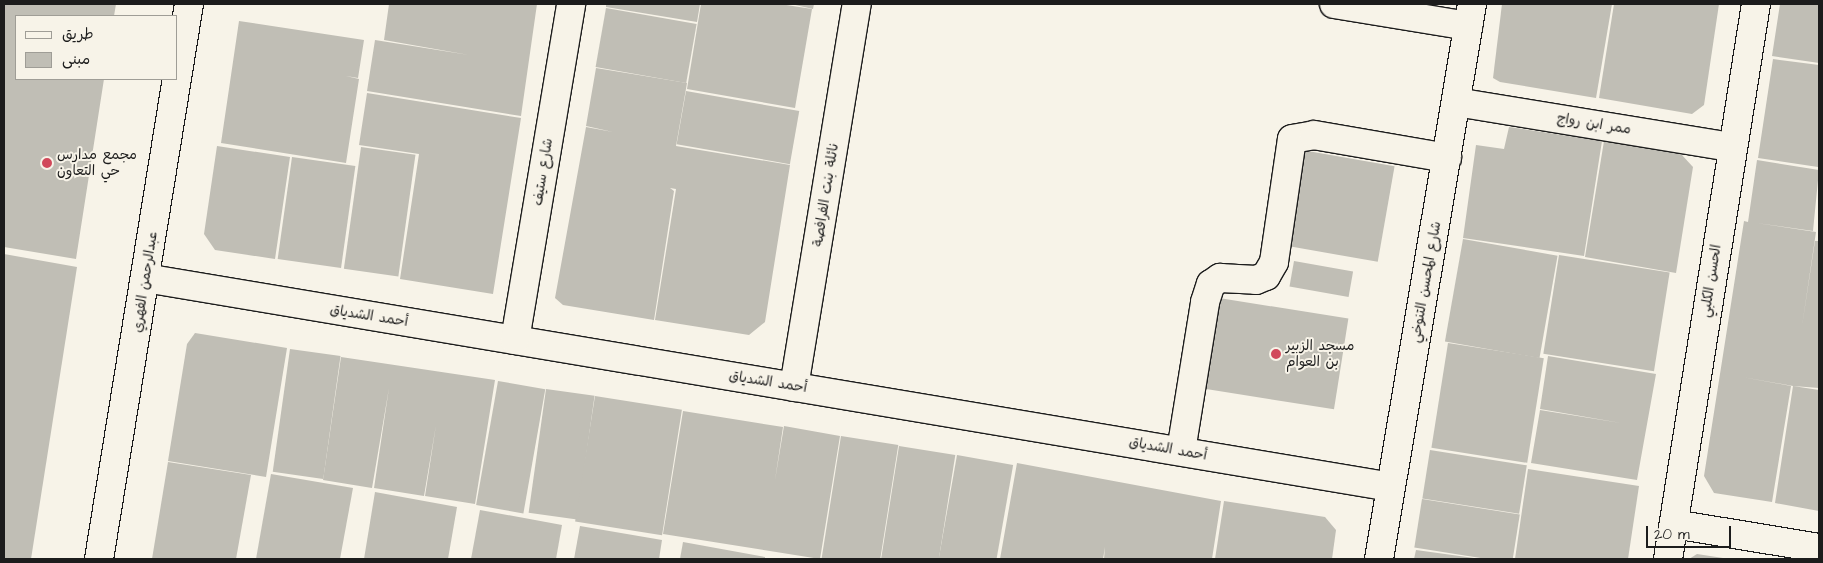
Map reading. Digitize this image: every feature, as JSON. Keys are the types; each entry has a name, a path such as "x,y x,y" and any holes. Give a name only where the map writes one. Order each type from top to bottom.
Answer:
{"street":[{"name":"عبدالرحمن الفهري","path":"178,72 189,4"},
{"name":"شارع ستيف","path":"516,340 571,4"},
{"name":"نائلة بنت الفرافصة","path":"794,387 857,4"},
{"path":"1334,4 1470,15"},
{"name":"الحسن الكلبي","path":"1668,559 1731,147 1756,4"},
{"name":"شارع المحسن التنوخي","path":"1379,559 1470,15"},
{"name":"عبدالرحمن الفهري","path":"99,559 177,80"},
{"name":"ممر ابن رواج","path":"1456,102 1731,147"},
{"path":"1181,451 1204,302 1212,284 1220,278 1256,280 1266,276 1274,262 1292,139 1314,134 1446,158"},
{"name":"أحمد الشدياق","path":"145,278 1391,487"},
{"path":"1674,524 1819,548"}],"building":[{"name":"مجمع مدارس حي التعاون","path":"4,4 116,4 114,15 15,15 15,80 104,80 76,259 4,247"},
{"path":"389,4 537,4 521,116 367,91 375,40 469,55 384,40"},
{"path":"606,4 700,4 697,22 606,7"},
{"path":"701,4 780,4 812,9 795,108 687,89"},
{"path":"791,4 814,4 813,9"},
{"path":"1502,4 1612,4 1596,98 1500,82 1493,78"},
{"path":"1614,4 1719,4 1704,105 1692,114 1599,98"},
{"path":"1780,4 1819,4 1819,63 1772,56"},
{"path":"606,8 697,24 686,83 596,67"},
{"path":"239,21 364,40 358,78 346,76 359,79 346,163 221,143"},
{"path":"1773,59 1819,65 1818,167 1758,158"},
{"path":"596,68 687,83 676,146 790,165 765,322 749,335 655,320 676,189 670,188 674,191 654,320 563,305 555,298 586,127 613,132 586,126"},
{"path":"686,91 799,111 790,164 677,144"},
{"path":"367,93 521,118 493,294 400,279 419,154 359,145"},
{"path":"1509,127 1602,141 1584,256 1463,238 1476,145 1504,149"},
{"path":"1604,141 1681,154 1693,167 1676,273 1585,257"},
{"path":"217,146 290,157 275,259 215,250 204,234"},
{"path":"361,147 415,155 398,276 344,269"},
{"path":"1302,150 1395,166 1378,262 1285,246"},
{"path":"292,157 355,166 341,268 278,259"},
{"path":"1757,160 1819,170 1813,231 1756,223 1816,232 1802,326 1815,241 1819,241 1819,388 1793,386 1742,377 1791,386 1772,502 1714,493 1704,476 1744,221 1748,222"},
{"path":"1463,239 1558,256 1539,358 1445,341"},
{"path":"4,254 77,267 31,559 4,559"},
{"path":"1559,255 1670,273 1654,371 1543,354"},
{"path":"1294,261 1353,271 1349,297 1289,287"},
{"name":"مسجد الزبير بن العوام","path":"1219,298 1348,318 1334,409 1205,389"},
{"path":"195,333 287,348 266,477 168,461 187,344"},
{"path":"1448,343 1544,358 1527,463 1431,448"},
{"path":"290,349 341,356 323,479 273,472"},
{"path":"1548,356 1656,374 1637,480 1531,463 1540,410 1621,423 1540,409"},
{"path":"341,357 495,380 475,504 425,496 436,425 424,496 374,488 389,388 372,488 323,480"},
{"path":"498,381 545,389 523,513 476,505"},
{"path":"1793,386 1819,390 1819,511 1775,503"},
{"path":"546,389 595,396 577,520 529,513"},
{"path":"595,396 682,410 662,535 575,521"},
{"path":"683,411 783,427 775,480 784,426 840,436 820,559 663,534"},
{"path":"841,436 898,445 880,559 822,559"},
{"path":"899,446 955,455 939,559 881,559"},
{"path":"1430,450 1527,465 1519,514 1422,498"},
{"path":"957,455 1013,465 997,559 939,558"},
{"path":"168,462 251,475 236,559 152,559"},
{"path":"1017,463 1221,501 1212,559 1104,559 1105,547 1103,559 1000,559"},
{"path":"1528,469 1639,486 1628,559 1515,559"},
{"path":"271,474 353,488 340,559 256,559"},
{"path":"375,492 457,507 448,559 364,559"},
{"path":"1422,499 1520,514 1513,559 1488,559 1414,547"},
{"path":"1224,501 1325,517 1336,530 1332,559 1215,559"},
{"path":"480,510 562,525 556,559 471,559"},
{"path":"580,526 662,540 659,559 574,559"},
{"path":"683,542 765,557 765,559 680,559"},
{"path":"1416,550 1474,558 1474,559 1414,559"},
{"path":"1697,554 1723,558 1723,559 1689,559"}],"place":[{"name":"مجمع مدارس حي التعاون","path":"47,163"},
{"name":"مسجد الزبير بن العوام","path":"1276,354"}]}
